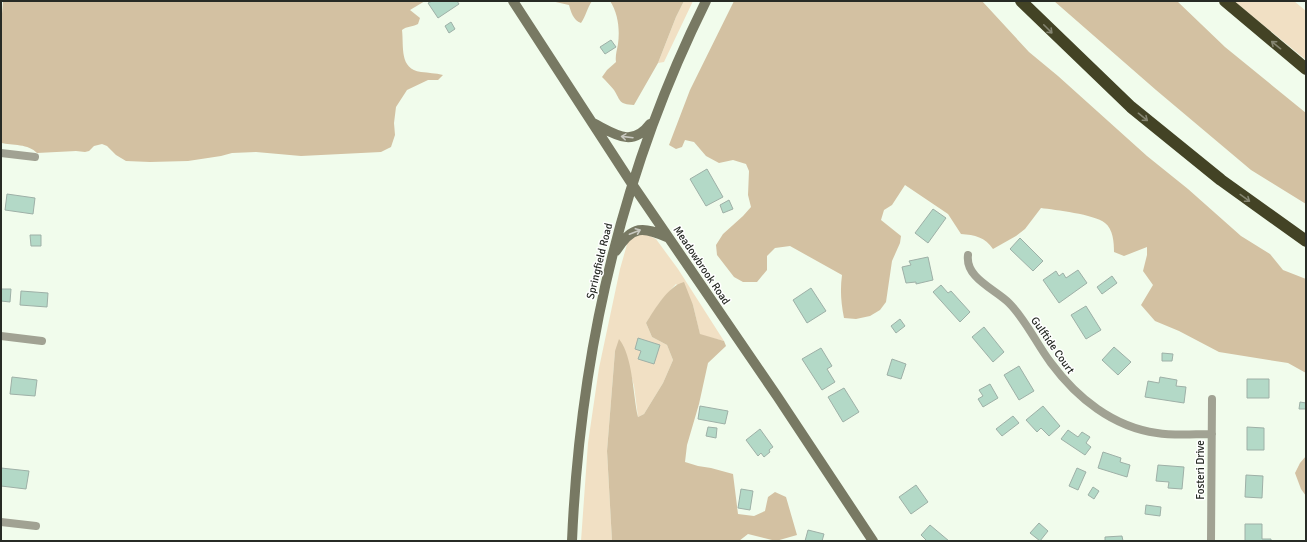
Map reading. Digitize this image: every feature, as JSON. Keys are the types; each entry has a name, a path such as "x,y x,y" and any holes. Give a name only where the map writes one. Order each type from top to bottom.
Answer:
{"highway":[{"path":"1021,1 1131,107 1221,180 1306,241"},
{"path":"1225,1 1306,69"}],"main road":[{"name":"Meadowbrook Road","path":"513,1 632,184 777,396 873,541"},
{"name":"Springfield Road","path":"572,541 576,468 586,385 611,258 632,184 655,118 683,49 706,1"},
{"path":"592,123 618,135 632,138 640,135 646,130 655,118"},
{"path":"611,258 627,236 636,231 645,229 652,230 669,238"}],"street":[{"path":"1,153 35,157"},
{"name":"Gulftide Court","path":"968,255 967,262 969,269 1009,303 1032,332 1050,362 1082,398 1119,422 1157,433 1212,434"},
{"path":"1,336 42,341"},
{"name":"Fosteri Drive","path":"1211,541 1212,399"},
{"path":"1,522 36,526"}],"shaded area":[{"path":"1,1 425,1 410,10 420,18 418,24 402,30 404,56 409,67 414,70 443,75 438,80 428,80 407,90 396,107 394,123 395,135 391,147 381,152 301,156 256,152 232,153 188,161 150,162 126,161 116,155 107,146 102,144 94,146 89,151 85,152 37,153 25,146 1,143 1,25 3,2"},
{"path":"551,1 592,1 581,23 574,18 569,5"},
{"path":"610,1 684,1 658,63 634,105 622,103 614,90 602,77 616,62 618,44 618,21"},
{"path":"684,1 693,1 664,62 658,63 676,17"},
{"path":"734,1 982,1 1029,52 1147,156 1188,189 1241,236 1270,254 1283,270 1306,279 1306,373 1288,363 1219,352 1179,331 1155,321 1141,305 1153,285 1143,271 1147,255 1147,247 1124,256 1114,252 1111,232 1105,223 1092,217 1065,211 1041,208 1025,229 993,249 987,242 979,237 961,234 948,214 905,185 892,205 884,210 881,220 901,236 900,243 892,261 886,302 880,310 870,316 856,319 844,318 841,296 842,275 790,246 775,248 767,256 767,270 757,282 743,282 734,277 717,255 716,245 723,234 751,207 748,195 749,171 746,164 733,160 719,163 706,156 694,142 685,140 682,147 676,149 669,145 690,90"},
{"path":"1054,1 1177,1 1225,47 1306,113 1306,204 1251,170"},
{"path":"1234,1 1294,1 1306,11 1306,60"},
{"path":"638,235 648,235 656,239 678,269 724,341 700,335 693,305 676,284 660,302 646,323 652,337 667,345 673,360 663,383 644,414 638,417 634,386 623,345 615,351 607,451 612,541 581,541 588,443 599,368 620,269 628,241"},
{"path":"684,282 693,305 700,334 724,341 726,346 708,363 699,404 687,445 685,462 733,474 738,514 754,516 765,511 768,497 775,492 786,497 797,535 776,541 748,534 739,541 612,541 607,451 615,351 619,339 624,346 630,366 638,417 644,414 663,383 673,360 667,345 652,337 646,323 667,293 678,284"},
{"path":"1306,456 1306,496 1301,489 1295,473 1300,463"}],"building":[{"path":"432,1 457,1 459,4 438,18 428,3"},
{"path":"451,22 455,29 449,33 445,26"},
{"path":"611,40 616,47 605,54 600,47"},
{"path":"707,169 723,197 706,206 690,179"},
{"path":"7,194 35,198 33,214 5,210"},
{"path":"729,200 733,209 723,213 720,205"},
{"path":"933,209 946,218 928,243 915,233"},
{"path":"30,235 41,235 41,246 31,246"},
{"path":"1020,238 1043,261 1033,271 1010,249"},
{"path":"928,257 933,280 916,284 916,282 906,283 902,267 911,265 909,261"},
{"path":"1078,270 1087,283 1059,303 1043,280 1056,271 1059,276 1063,273 1066,278"},
{"path":"1112,276 1117,283 1102,294 1097,287"},
{"path":"941,285 948,293 951,291 970,312 960,322 933,292"},
{"path":"811,288 826,311 807,323 793,300"},
{"path":"1,289 11,289 10,302 1,301"},
{"path":"21,291 48,293 47,307 20,305"},
{"path":"1086,306 1101,330 1086,339 1071,315"},
{"path":"900,319 905,326 896,333 891,326"},
{"path":"984,327 1004,352 993,362 972,337"},
{"path":"638,338 660,345 654,364 638,359 641,351 635,349"},
{"path":"1114,347 1131,362 1118,375 1102,360"},
{"path":"821,348 832,366 827,369 835,382 822,390 802,359"},
{"path":"1162,353 1173,354 1172,361 1162,361"},
{"path":"892,359 906,364 901,379 887,375"},
{"path":"1019,366 1034,391 1019,400 1004,375"},
{"path":"12,377 37,380 35,396 10,394"},
{"path":"1160,377 1177,380 1176,386 1186,387 1184,403 1145,397 1148,381 1159,383"},
{"path":"1247,379 1269,379 1269,398 1247,398"},
{"path":"990,384 998,398 983,407 978,399 983,396 979,390"},
{"path":"844,388 859,412 843,422 828,397"},
{"path":"1300,402 1306,403 1306,409 1299,409"},
{"path":"700,406 728,411 725,424 698,419"},
{"path":"1043,406 1060,426 1049,436 1041,428 1037,432 1026,420"},
{"path":"1013,416 1019,423 1002,436 996,429"},
{"path":"708,427 717,428 716,438 706,436"},
{"path":"1247,427 1264,428 1264,450 1247,450"},
{"path":"760,429 773,447 764,457 761,453 758,456 746,440"},
{"path":"1068,430 1078,437 1082,432 1090,437 1086,443 1091,447 1085,455 1061,439"},
{"path":"1103,452 1121,458 1120,462 1130,465 1127,477 1098,468"},
{"path":"1158,465 1184,467 1182,489 1168,488 1169,482 1156,481"},
{"path":"1,468 29,471 26,489 1,486"},
{"path":"1077,468 1086,472 1078,490 1069,486"},
{"path":"1246,475 1263,476 1262,498 1245,497"},
{"path":"916,485 928,502 911,514 899,497"},
{"path":"1093,487 1099,491 1094,499 1088,495"},
{"path":"741,489 753,491 750,510 738,508"},
{"path":"1146,505 1161,507 1160,516 1145,514"},
{"path":"1039,523 1048,531 1040,541 1030,533"},
{"path":"1245,524 1262,524 1262,539 1271,539 1271,541 1245,541"},
{"path":"930,525 949,541 927,541 921,535"},
{"path":"808,530 824,534 822,541 805,541"},
{"path":"1122,536 1123,541 1105,541 1105,537"}]}
